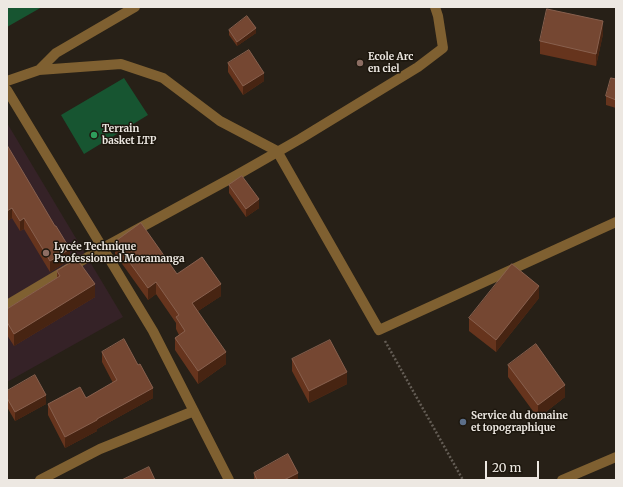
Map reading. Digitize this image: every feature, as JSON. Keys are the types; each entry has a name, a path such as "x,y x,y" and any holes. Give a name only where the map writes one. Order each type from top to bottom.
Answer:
{"street":[{"path":"39,70 56,53 135,7"},
{"path":"7,305 103,248 277,152 418,67 443,48 438,16 435,7"},
{"path":"7,81 39,70 121,64 163,78 220,122 277,152 379,330 616,222"},
{"path":"7,90 153,331 229,480"},
{"path":"40,480 100,449 194,411"},
{"path":"562,480 616,457"}],"path":[{"path":"379,330 463,480"}],"shaded area":[{"name":"Lycée Technique Professionnel Moramanga","path":"7,123 123,317 7,382"}],"green space":[{"path":"7,7 42,7 7,27"},
{"name":"Terrain basket LTP","path":"124,78 148,115 84,154 61,115"}],"building":[{"path":"547,9 603,21 596,54 540,41"},
{"path":"247,16 256,28 237,42 229,30"},
{"path":"249,50 264,73 243,86 228,63"},
{"path":"611,78 616,79 616,100 606,96"},
{"path":"7,145 70,249 50,261 24,218 20,221 12,208 7,211"},
{"path":"242,176 259,199 246,209 229,185"},
{"path":"141,223 177,274 202,257 221,284 192,303 226,352 198,371 175,338 185,331 176,317 179,315 156,282 148,288 115,242"},
{"path":"77,259 95,284 14,334 7,322 7,309 60,276 57,271"},
{"path":"512,264 539,286 496,340 469,318"},
{"path":"124,339 153,388 65,437 48,404 80,387 86,398 117,380 102,352"},
{"path":"330,340 347,372 309,391 292,359"},
{"path":"536,344 565,385 538,405 508,365"},
{"path":"35,375 46,395 15,412 7,398 7,391"},
{"path":"288,454 298,473 284,480 257,480 254,473"},
{"path":"149,467 155,480 122,480"}],"place":[{"name":"Ecole Arc en ciel","path":"360,63"},
{"name":"Terrain basket LTP","path":"94,135"},
{"name":"Lycée Technique Professionnel Moramanga","path":"46,253"},
{"name":"Service du domaine et topographique","path":"463,422"}]}
